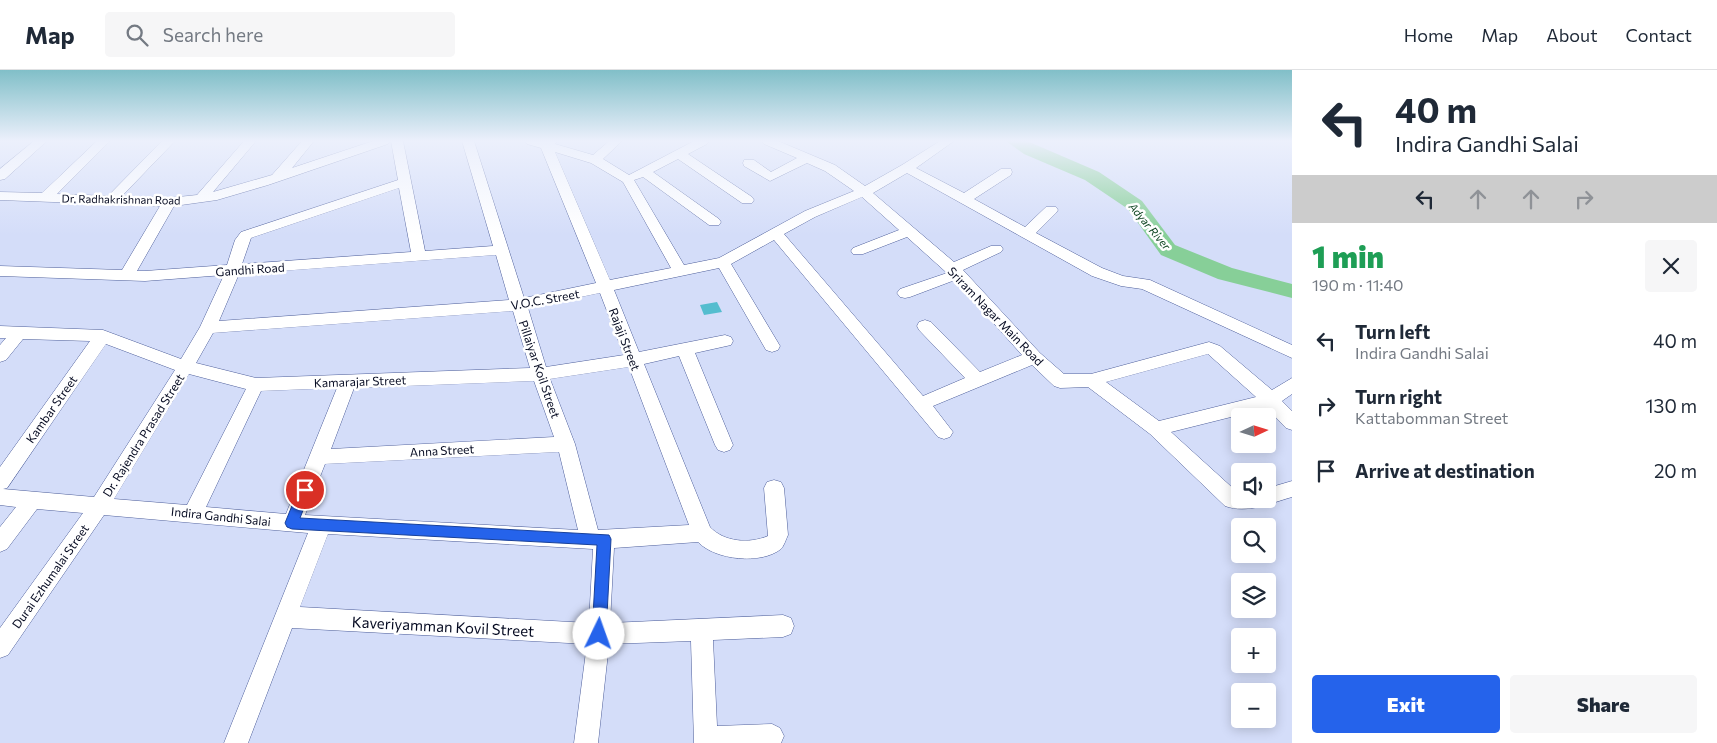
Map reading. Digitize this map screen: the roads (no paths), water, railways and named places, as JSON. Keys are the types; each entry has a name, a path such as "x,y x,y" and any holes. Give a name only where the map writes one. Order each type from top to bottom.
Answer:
{"street":[{"path":"45,198 71,172"},
{"path":"111,200 138,172"},
{"path":"201,198 223,172"},
{"path":"277,177 281,172"},
{"name":"Dr. Radhakrishnan Road","path":"0,196 169,202 212,197 290,172"},
{"path":"403,172 419,256"},
{"name":"Pillaiyar Koil Street","path":"477,172 540,374 598,540 599,634 586,743"},
{"name":"Rajaji Street","path":"556,172 606,288 702,533"},
{"path":"615,172 628,180 681,272"},
{"path":"628,180 641,172"},
{"path":"646,172 714,222"},
{"path":"707,172 747,200"},
{"path":"763,172 770,177 779,172"},
{"name":"Sriram Nagar Main Road","path":"836,172 864,192 955,271 1034,357 1060,382 1091,380"},
{"name":"V.O.C. Street","path":"208,328 518,305 681,272 723,262 810,214 864,192 899,172"},
{"path":"915,172 1097,272 1121,281 1144,284 1292,352"},
{"path":"964,199 1005,172"},
{"name":"Dr. Rajendra Prasad Street","path":"100,504 186,367 208,328 233,271 242,240 250,232 405,182"},
{"path":"127,275 169,202"},
{"path":"1026,234 1051,210"},
{"path":"775,232 944,432"},
{"path":"858,251 908,232"},
{"path":"905,293 955,271 996,249"},
{"name":"Gandhi Road","path":"0,271 127,275 233,271 500,250"},
{"path":"723,262 772,346"},
{"path":"925,326 978,380"},
{"name":"Kamarajar Street","path":"0,332 103,336 186,367 256,385 540,374 633,360 725,341"},
{"path":"0,356 18,334"},
{"name":"Kambar Street","path":"0,482 103,336"},
{"path":"1091,380 1210,348 1271,400 1292,423"},
{"path":"685,350 724,446"},
{"path":"921,404 1034,357"},
{"path":"1091,380 1156,429 1231,499"},
{"path":"292,523 348,382"},
{"path":"194,513 256,385"},
{"path":"1156,429 1271,400 1292,385"},
{"name":"Anna Street","path":"318,457 566,444"},
{"path":"702,533 714,544 727,548 769,546 775,542 778,535 774,488"},
{"path":"1276,494 1292,489"},
{"name":"Indira Gandhi Salai","path":"0,497 32,501 100,504 292,523 598,540 702,533"},
{"path":"0,543 32,501"},
{"name":"Durai Ezhumalai Street","path":"0,647 100,504"},
{"path":"236,743 321,525"},
{"name":"Kaveriyamman Kovil Street","path":"286,617 599,634 702,628 783,626"},
{"path":"702,628 706,740 772,736"}],"waterway":[{"name":"Adyar River","path":"1083,172 1092,176 1135,205 1168,250 1226,274 1292,291"}]}
